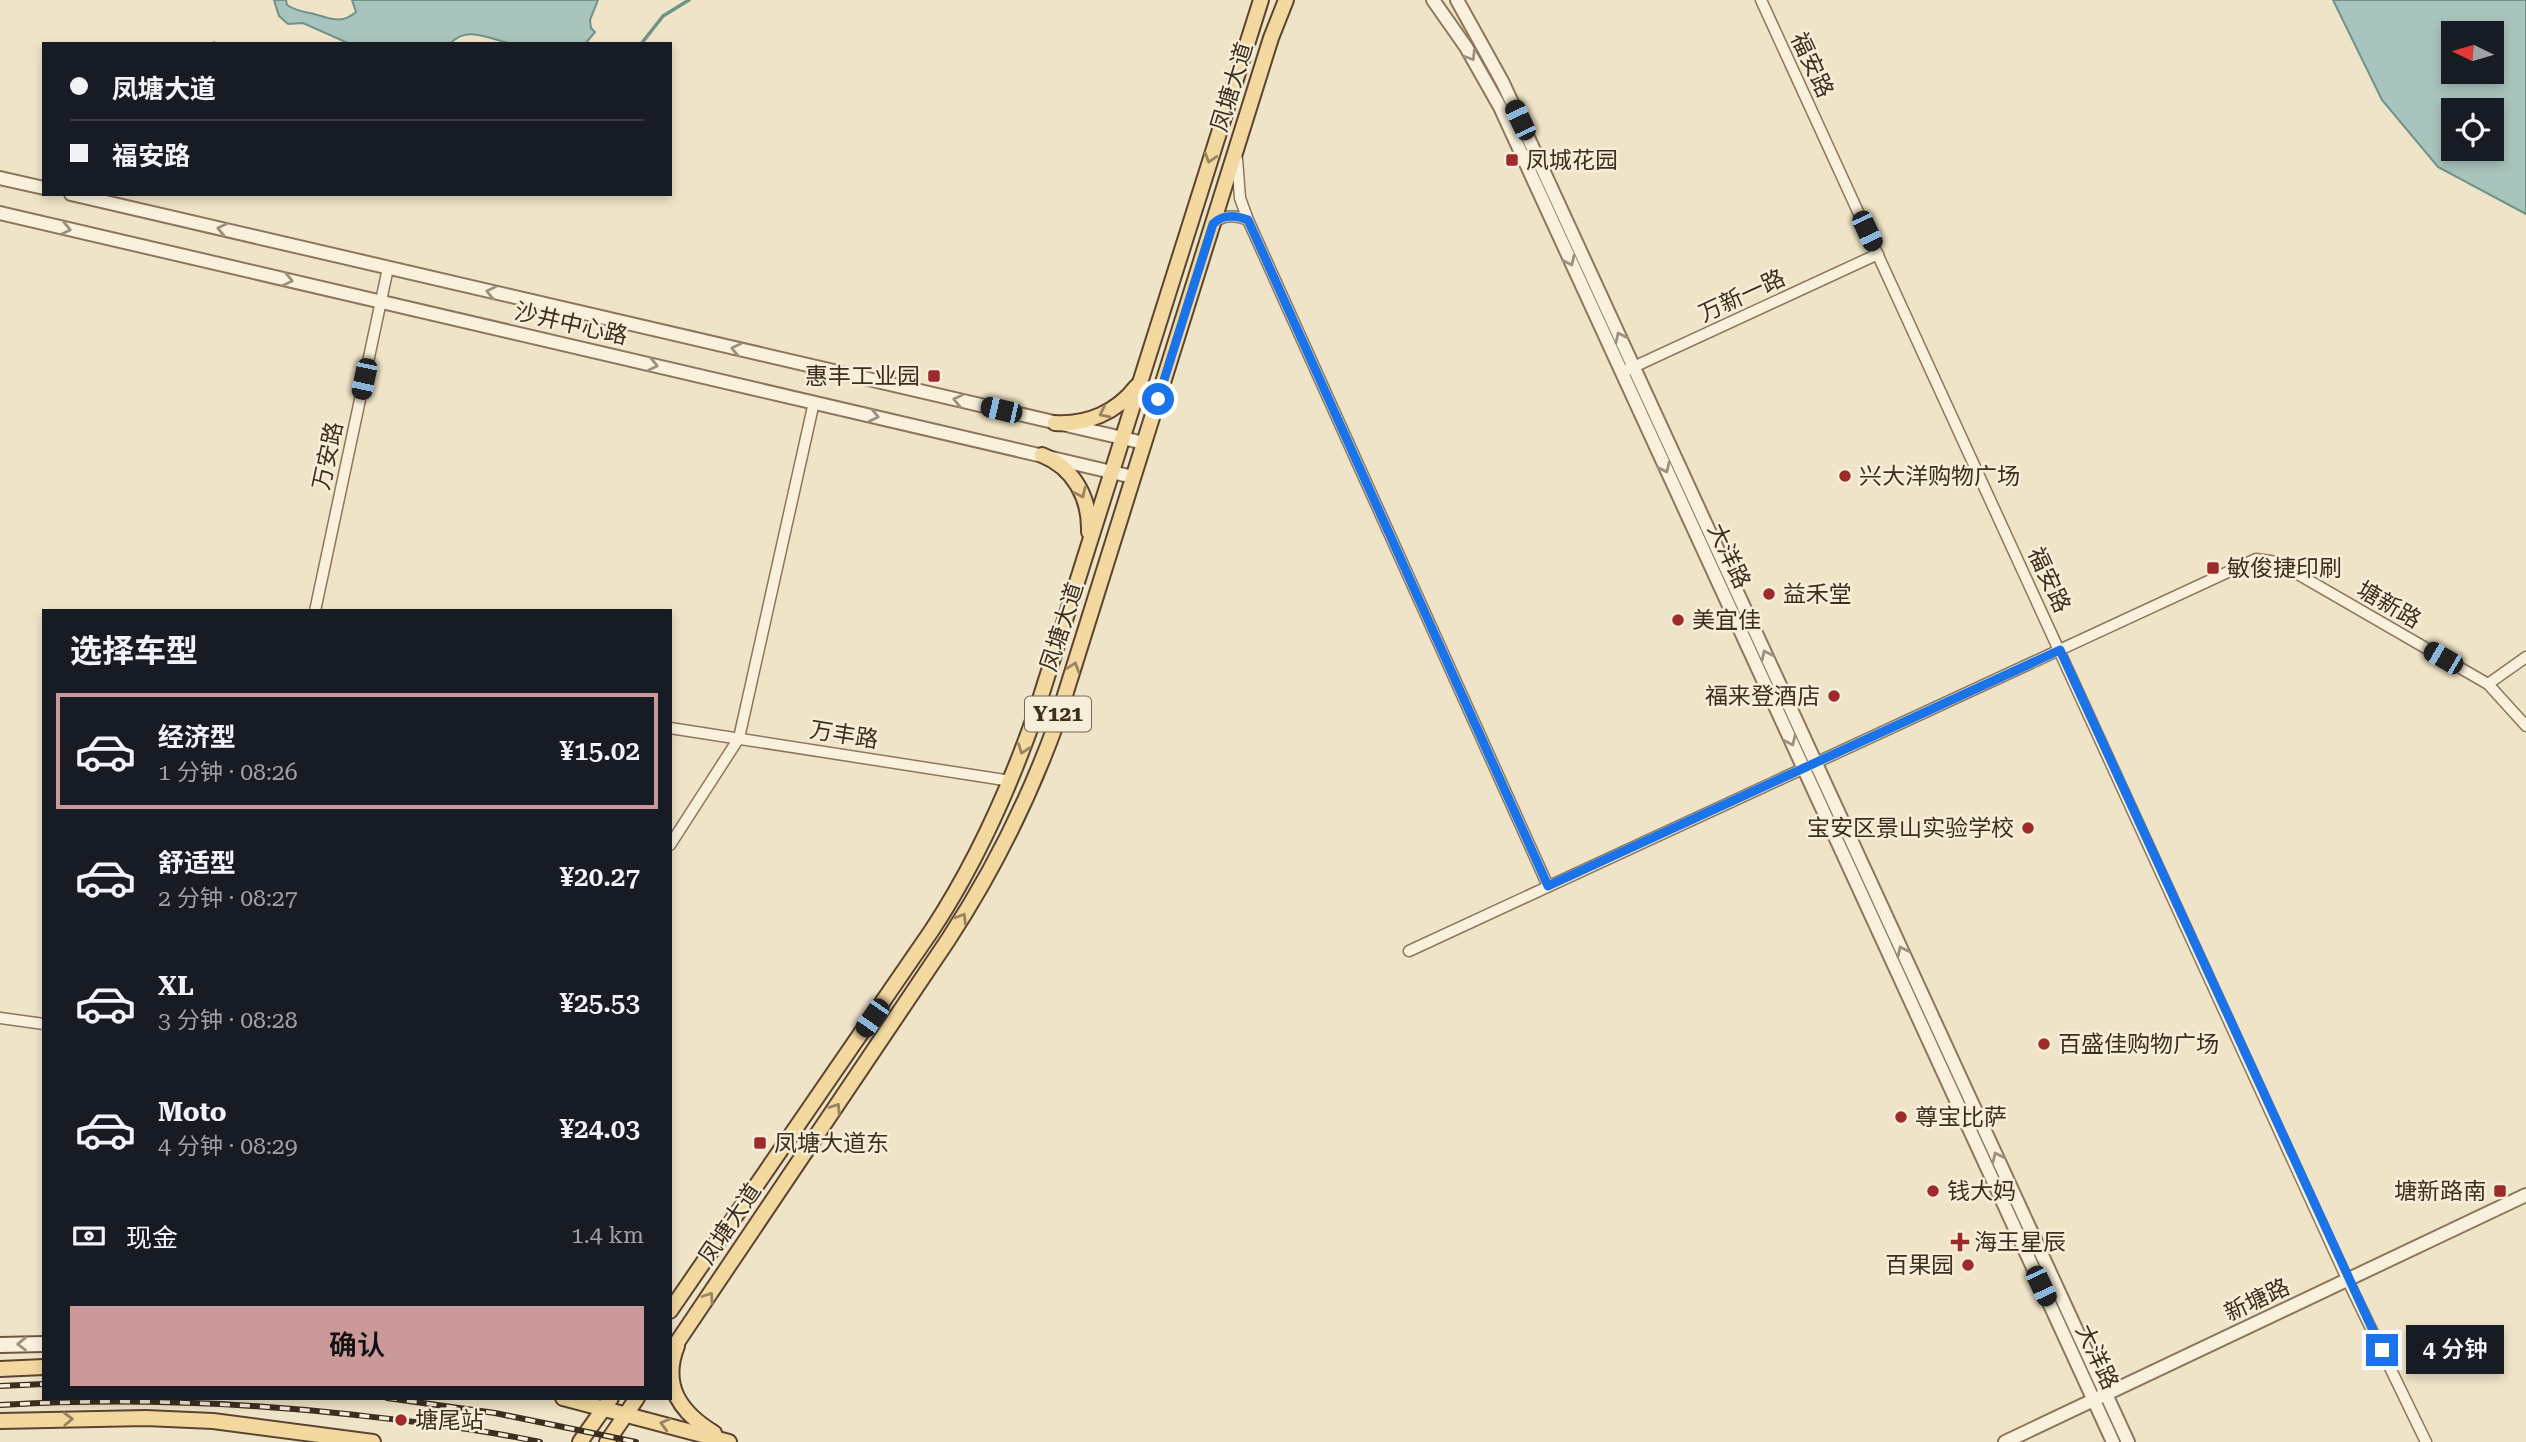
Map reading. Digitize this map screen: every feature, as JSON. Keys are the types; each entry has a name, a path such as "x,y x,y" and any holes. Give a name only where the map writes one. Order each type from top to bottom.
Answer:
{"main road":[{"name":"凤塘大道","path":"672,1308 950,902 982,846 1011,781 1034,715 1261,0"},
{"name":"凤塘大道","path":"672,1350 948,940 1004,846 1035,779 1055,727 1237,146 1286,0"},
{"path":"1055,423 1076,422 1105,413 1124,400 1140,379"},
{"path":"1042,455 1068,471 1082,492 1089,520 1088,547"},
{"path":"672,1366 680,1339"},
{"path":"0,1345 42,1344"},
{"path":"0,1369 42,1367"},
{"path":"672,1378 677,1397 689,1416 728,1442"},
{"path":"581,1400 607,1403 626,1414 728,1442"},
{"path":"607,1442 636,1400"},
{"path":"580,1442 607,1403"},
{"path":"0,1421 133,1418 213,1421 373,1442"}],"street":[{"name":"大洋路","path":"1433,0 1466,47 1495,97 1621,372 1810,765"},
{"name":"大洋路","path":"1457,0 1503,83 1634,367 1810,765 2100,1397 2128,1442"},
{"name":"福安路","path":"1761,0 2348,1281 2426,1442"},
{"path":"1237,146 1238,187 1248,220 1548,886"},
{"path":"0,178 42,188"},
{"name":"沙井中心路","path":"80,196 1144,443"},
{"name":"沙井中心路","path":"0,213 1133,477"},
{"path":"1213,224 1226,217 1248,220"},
{"name":"万新一路","path":"1621,372 1878,254"},
{"name":"万安路","path":"315,609 388,268"},
{"path":"672,842 739,738 814,402"},
{"name":"塘新路","path":"2060,650 2256,559 2277,562 2488,684 2526,726"},
{"path":"1409,951 2060,650"},
{"path":"2488,684 2526,657"},
{"name":"万丰路","path":"672,728 1011,781"},
{"path":"0,1018 42,1024"},
{"name":"新塘路","path":"2005,1442 2526,1195"},
{"name":"大洋路","path":"2100,1397 2113,1442"}],"water":[{"path":"274,0 286,0 287,5 297,10 340,19 356,12 352,0 598,0 590,20 591,28 595,32 587,42 505,42 472,34 452,42 346,42 303,23 288,24 279,16"},
{"path":"2333,0 2526,0 2526,214 2438,167 2382,100"}],"waterway":[{"path":"643,42 663,16 689,0"}],"railway":[{"path":"0,1386 42,1384"},
{"path":"401,1400 495,1413 636,1442"},
{"path":"0,1405 178,1402 267,1407 425,1423 540,1442"}],"place":[{"name":"凤城花园","path":"1512,160"},
{"name":"惠丰工业园","path":"934,376"},
{"name":"兴大洋购物广场","path":"1845,476"},
{"name":"敏俊捷印刷","path":"2213,568"},
{"name":"益禾堂","path":"1769,594"},
{"name":"美宜佳","path":"1678,620"},
{"name":"福来登酒店","path":"1834,696"},
{"name":"宝安区景山实验学校","path":"2028,828"},
{"name":"百盛佳购物广场","path":"2044,1044"},
{"name":"尊宝比萨","path":"1901,1117"},
{"name":"凤塘大道东","path":"760,1143"},
{"name":"钱大妈","path":"1933,1191"},
{"name":"塘新路南","path":"2500,1191"},
{"name":"海王星辰","path":"1960,1242"},
{"name":"百果园","path":"1968,1265"},
{"name":"塘尾站","path":"401,1420"}],"route":[{"path":"1158,399 1213,224 1226,217 1248,220 1548,886 2060,650 2382,1350"}]}
